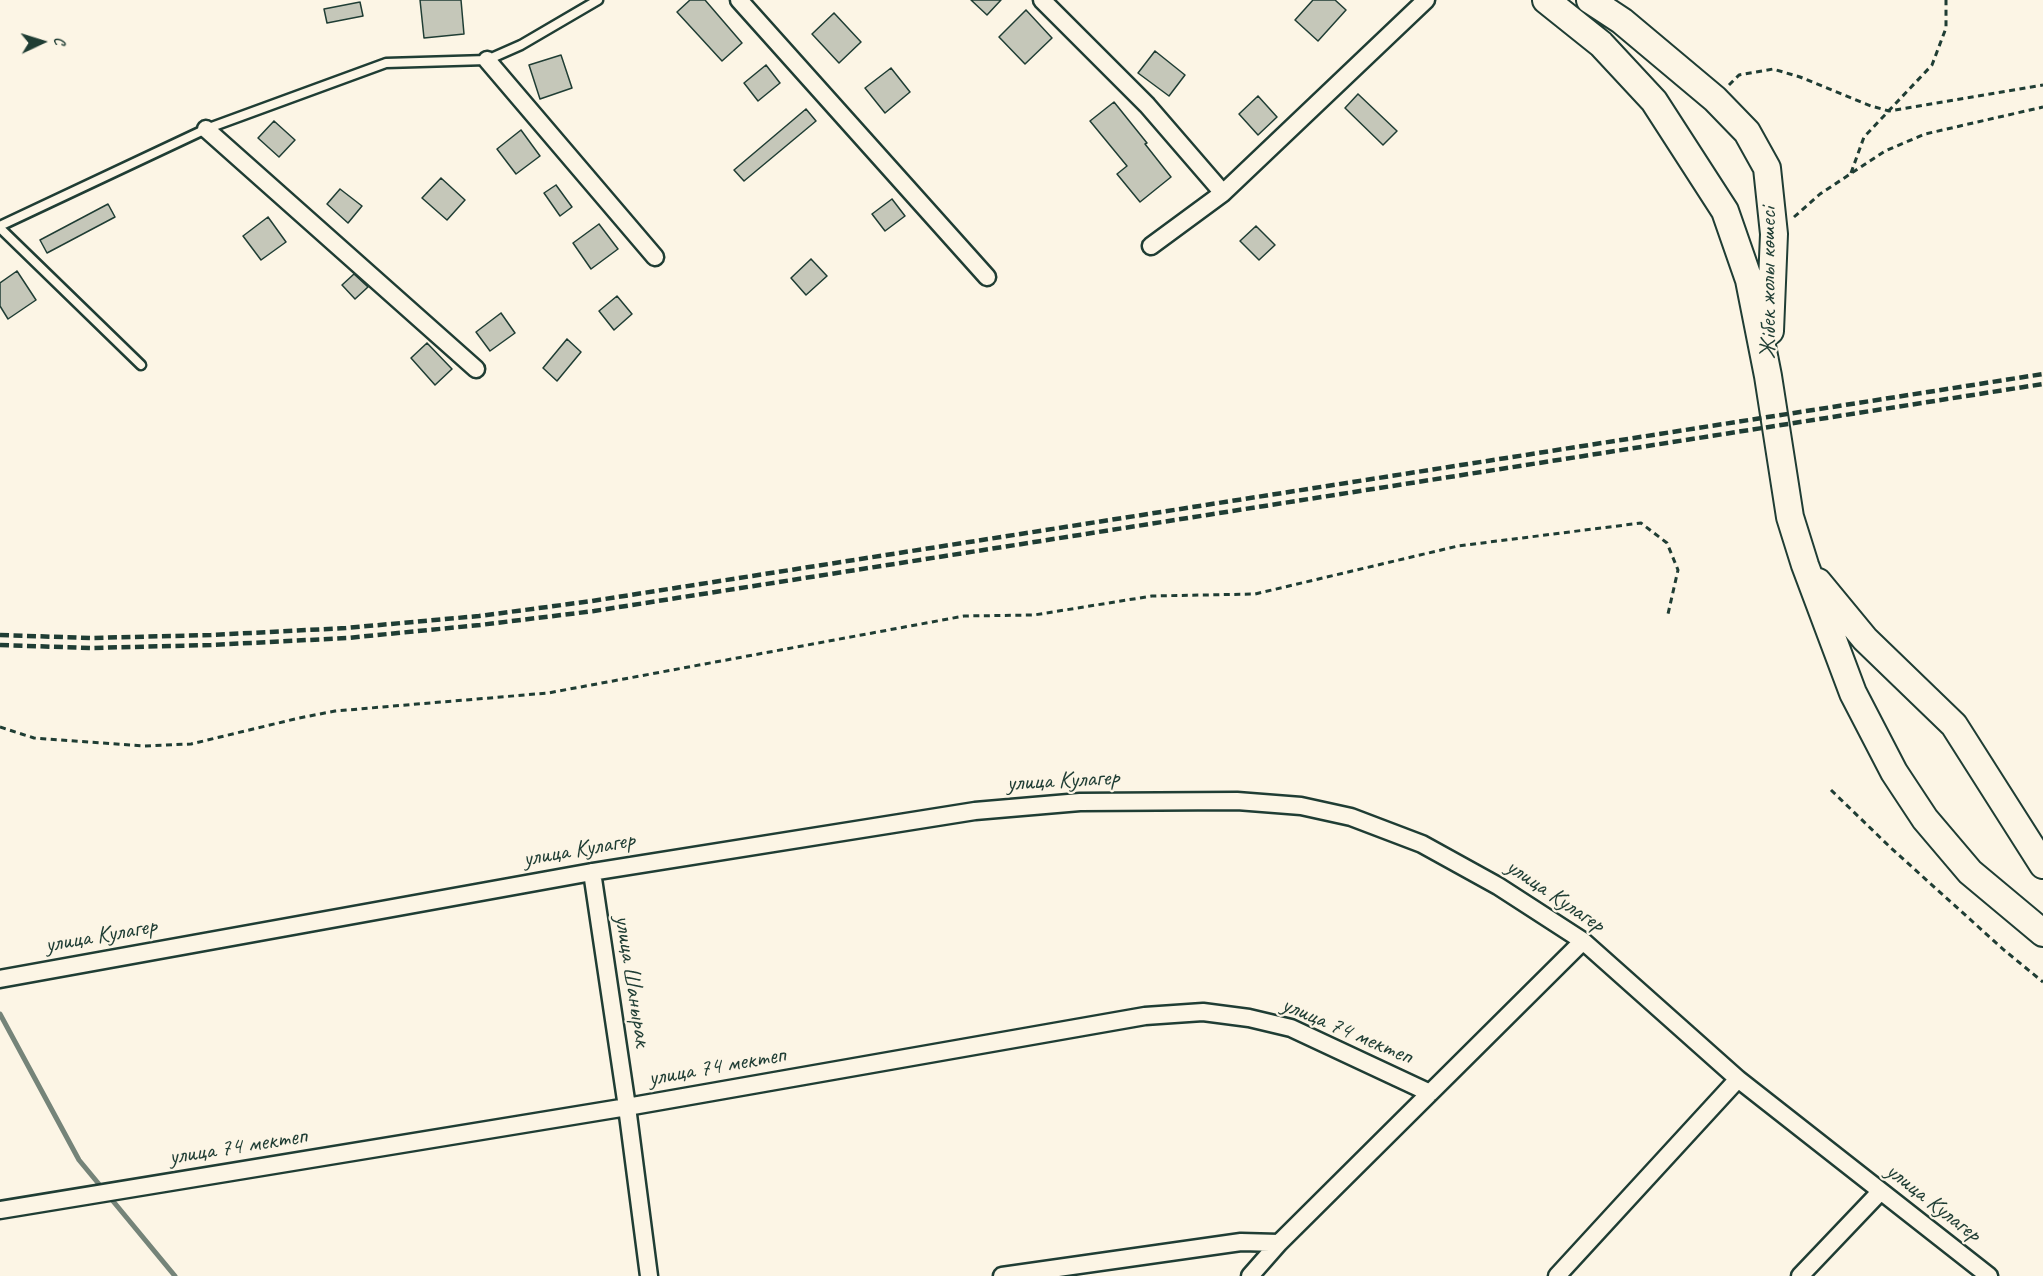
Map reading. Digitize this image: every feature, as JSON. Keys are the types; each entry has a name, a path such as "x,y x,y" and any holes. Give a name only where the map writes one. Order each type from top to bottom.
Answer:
{"main road":[{"name":"Жібек жолы көшесі","path":"1546,0 1601,44 1654,101 1725,211 1749,280 1768,376"},
{"name":"Жібек жолы көшесі","path":"1590,0 1622,21 1715,99 1747,132 1767,168 1774,234 1768,376"},
{"path":"1768,376 1790,517 1805,565 1853,693 1894,772 1925,819 1970,872 2043,933"},
{"path":"1805,565 1865,639 1954,725 2043,865"}],"street":[{"path":"739,0 987,277"},
{"path":"1042,0 1147,105 1223,193"},
{"path":"1151,246 1223,193 1426,0"},
{"path":"487,60 655,257"},
{"path":"206,129 476,369"},
{"name":"улица Кулагер","path":"0,979 592,872 975,811 1080,802 1237,801 1301,806 1351,817 1422,844 1498,886 1583,941 1738,1079 1989,1276"},
{"name":"улица Шанырак","path":"592,872 627,1107 649,1276"},
{"name":"улица 74 мектеп","path":"1250,1276 1279,1243 1583,941"},
{"name":"улица 74 мектеп","path":"0,1210 627,1107 1144,1016 1203,1012 1249,1018 1291,1028 1430,1093"},
{"path":"1557,1276 1738,1079"},
{"path":"1800,1276 1880,1192"},
{"path":"1002,1276 1241,1242 1279,1243"}],"lane":[{"path":"141,365 0,227 206,129 386,63 487,60 521,45 598,0"}],"path":[{"path":"1851,173 1864,137 1932,65 1946,28 1946,0"},
{"path":"1715,99 1739,75 1773,69 1889,111 2043,85"},
{"path":"1774,234 1820,194 1885,151 1924,134 2043,107"},
{"path":"0,727 34,738 144,746 192,744 334,711 548,693 964,616 1034,615 1152,596 1255,594 1458,546 1641,524 1667,543 1678,570 1668,615"},
{"path":"1831,790 1891,848 2043,982"}],"building":[{"path":"420,0 461,0 464,34 424,38"},
{"path":"690,0 705,0 742,43 722,61 677,12"},
{"path":"971,0 1001,0 987,15"},
{"path":"1313,0 1335,0 1346,10 1318,41 1295,20"},
{"path":"360,2 363,16 327,23 324,9"},
{"path":"1026,10 1052,38 1025,64 999,37"},
{"path":"834,13 861,42 839,63 812,34"},
{"path":"1155,51 1185,75 1169,96 1138,73"},
{"path":"561,55 572,88 540,99 529,65"},
{"path":"766,65 780,83 758,101 744,83"},
{"path":"891,68 910,92 885,113 865,88"},
{"path":"1358,94 1397,131 1383,145 1345,108"},
{"path":"1258,96 1277,117 1258,135 1239,114"},
{"path":"1114,102 1171,177 1140,202 1117,174 1127,166 1090,121"},
{"path":"806,109 816,121 744,181 734,170"},
{"path":"274,121 295,140 279,157 258,138"},
{"path":"521,130 540,156 516,174 497,149"},
{"path":"441,178 465,200 447,220 422,198"},
{"path":"556,185 572,207 560,216 544,193"},
{"path":"340,189 362,206 348,223 327,204"},
{"path":"892,199 905,216 885,231 872,214"},
{"path":"108,204 115,217 47,253 40,240"},
{"path":"268,217 286,242 261,260 243,236"},
{"path":"599,224 618,249 591,269 573,243"},
{"path":"1256,226 1275,245 1259,260 1240,241"},
{"path":"811,259 827,276 806,295 791,278"},
{"path":"17,271 36,300 8,319 0,306 0,283"},
{"path":"354,274 368,287 355,299 342,285"},
{"path":"617,296 632,314 614,330 599,311"},
{"path":"501,313 515,333 490,351 476,332"},
{"path":"567,339 581,352 557,381 543,368"},
{"path":"427,343 452,369 435,385 411,358"}],"waterway":[{"path":"0,1014 79,1160 175,1276"}],"railway":[{"path":"0,635 90,638 211,635 346,628 479,616 592,601 2043,374"},
{"path":"0,645 90,648 347,638 594,611 2043,384"}]}
